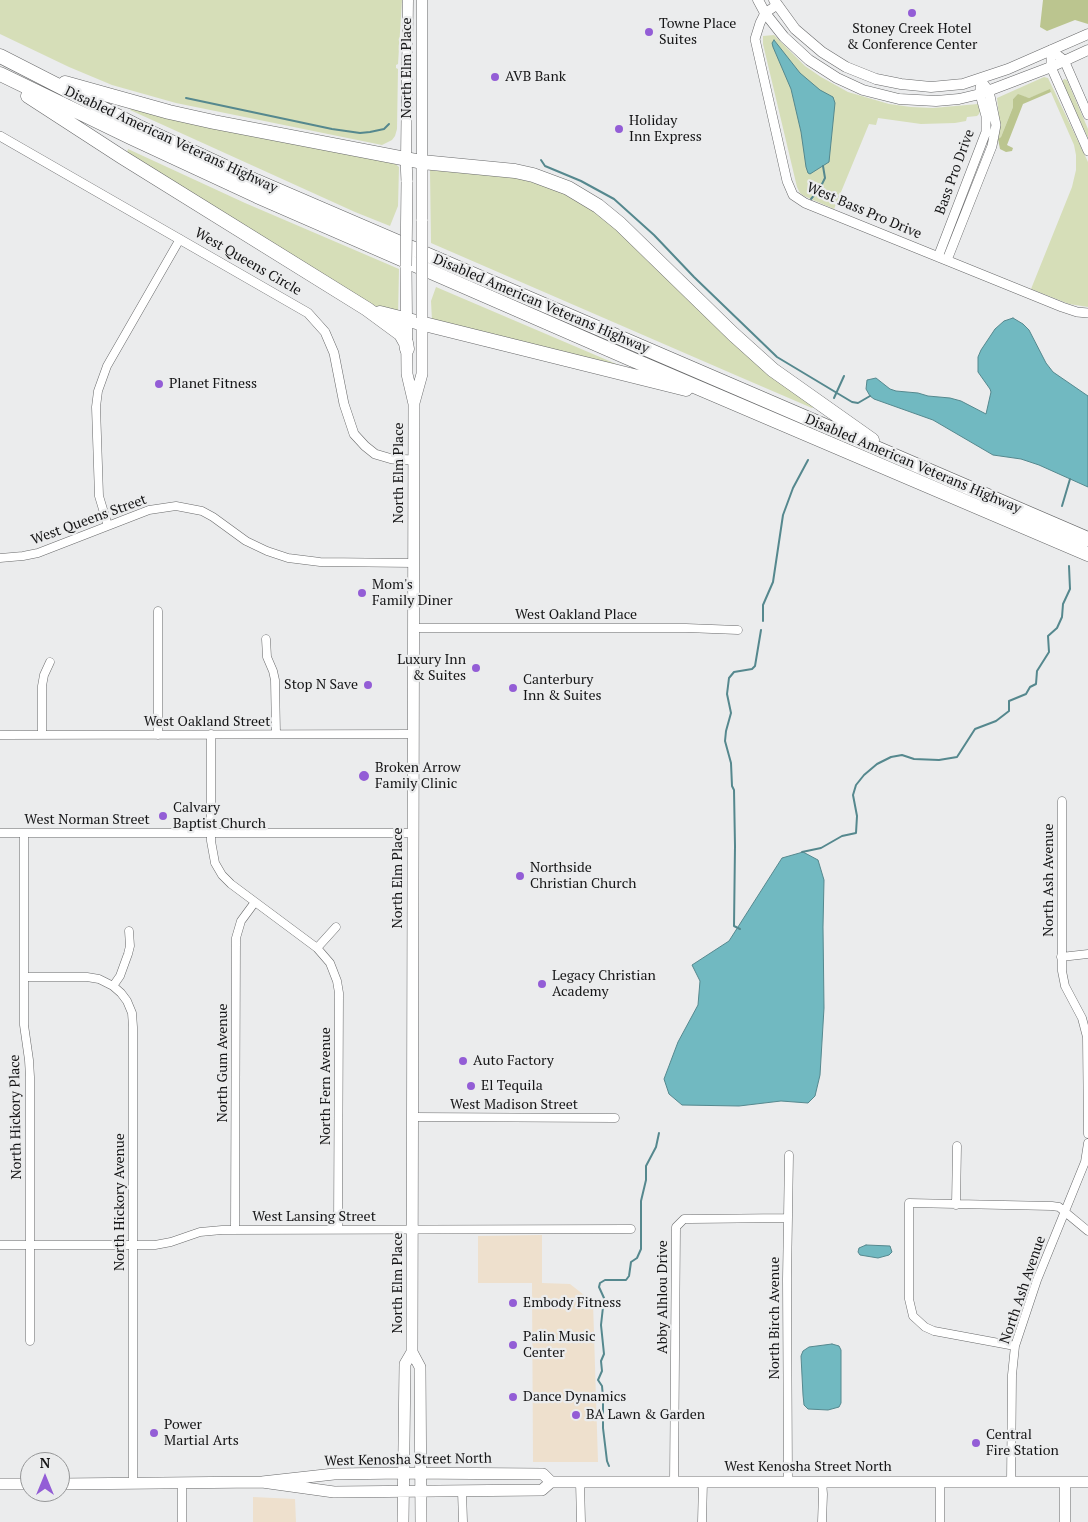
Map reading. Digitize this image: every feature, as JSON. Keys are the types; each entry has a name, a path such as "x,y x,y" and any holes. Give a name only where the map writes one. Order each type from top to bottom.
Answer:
{"highway":[{"name":"Disabled American Veterans Highway","path":"0,56 137,126 256,181 1088,539"},
{"path":"31,73 169,112 422,162 495,168 533,175 568,188 584,197 620,224 733,334 773,370 897,457"},
{"name":"Disabled American Veterans Highway","path":"0,74 257,196 1088,554"},
{"path":"0,78 122,157 367,309 401,334 406,343 407,350"},
{"path":"367,309 406,316 723,398"}],"main road":[{"name":"North Elm Place","path":"408,0 406,316 407,374 414,404 412,1352 420,1367 420,1522"},
{"name":"North Elm Place","path":"414,404 422,374 422,0"},
{"path":"758,0 765,13 784,37 809,60 837,78 864,90 899,99 936,101 959,99 985,93 1088,50"},
{"path":"776,2 795,28 822,52 846,67 876,79 901,84 931,87 963,84 1008,69 1088,34"},
{"name":"North Elm Place","path":"403,1522 405,1364 412,1352"},
{"name":"West Kenosha Street North","path":"70,1484 262,1482 334,1474 403,1473 543,1474 551,1482"},
{"name":"West Kenosha Street North","path":"262,1482 334,1492 542,1490 551,1482 1088,1482"},
{"path":"1065,1482 1065,1522"},
{"path":"0,1484 20,1484"}],"street":[{"path":"765,13 776,2"},
{"name":"West Bass Pro Drive","path":"765,13 755,39 787,181 793,195 805,203 1062,307 1088,313"},
{"path":"1051,50 1064,60 1088,116"},
{"path":"1051,50 1051,67 1088,151"},
{"name":"Bass Pro Drive","path":"943,258 986,132 985,93 980,79"},
{"name":"West Queens Circle","path":"0,136 308,313 324,332 334,353 344,404 354,434 375,454 392,459 414,460"},
{"path":"108,526 100,505 98,488 96,407 98,391 107,366 180,239"},
{"name":"West Queens Street","path":"0,558 38,553 158,508 186,507 213,517 258,547 288,558 320,562 414,563"},
{"path":"158,611 158,735"},
{"name":"West Oakland Place","path":"414,628 686,628 738,630"},
{"path":"266,639 267,657 275,680 276,734"},
{"path":"42,735 43,680 50,662"},
{"name":"North Fern Avenue","path":"211,734 212,855 219,870 227,880 254,902 317,948 327,959 337,981 338,1229"},
{"name":"West Oakland Street","path":"0,735 414,734"},
{"name":"North Ash Avenue","path":"1062,801 1062,957 1065,986 1082,1018 1087,1037 1088,1134"},
{"name":"West Norman Street","path":"0,833 413,832"},
{"name":"North Hickory Place","path":"24,833 24,1031 30,1066 30,1341"},
{"name":"North Gum Avenue","path":"235,1230 236,938 241,921 254,902"},
{"path":"317,948 336,927"},
{"path":"24,977 90,977 104,980 113,986 122,971 128,954 130,946 129,931"},
{"path":"1062,957 1088,954"},
{"name":"North Hickory Avenue","path":"113,986 121,992 127,1001 132,1013 133,1027 133,1484"},
{"name":"West Madison Street","path":"413,1117 615,1118"},
{"name":"North Ash Avenue","path":"1011,1482 1012,1363 1015,1346 1025,1311 1085,1162 1088,1143"},
{"path":"956,1205 957,1146"},
{"name":"North Birch Avenue","path":"788,1481 789,1154"},
{"path":"1015,1346 934,1331 925,1327 913,1316 909,1304 910,1203 1059,1207 1088,1231"},
{"name":"Abby Alhlou Drive","path":"674,1482 676,1227 684,1219 788,1218"},
{"name":"West Lansing Street","path":"0,1246 163,1244 208,1231 235,1230 631,1229"},
{"path":"580,1482 581,1522"},
{"path":"702,1522 703,1482"},
{"path":"822,1482 822,1522"},
{"path":"940,1482 940,1522"},
{"path":"182,1483 182,1522"},
{"path":"462,1491 462,1522"}],"shaded area":[{"path":"542,1235 542,1283 570,1284 593,1302 598,1462 533,1462 532,1283 478,1283 478,1236"},
{"path":"253,1497 295,1499 296,1522 253,1522"}],"green space":[{"path":"0,0 402,0 398,64 396,65 398,69 397,129 395,136 392,140 382,145 176,103 112,85 0,34"},
{"path":"1043,0 1088,0 1088,24 1075,20 1047,31 1040,27"},
{"path":"774,35 805,66 848,92 889,104 911,107 933,108 978,104 981,109 977,116 967,117 966,121 955,123 921,124 878,118 876,125 869,124 834,209 804,196 797,187 763,44 763,36"},
{"path":"1044,77 1048,78 1088,162 1088,307 1069,304 1031,289 1072,187 1076,170 1074,145 1050,90 1029,98 1018,95 1013,99 1013,107 1001,137 998,139 1000,127 997,98"},
{"path":"1064,79 1067,80 1088,129 1088,138 1062,82"},
{"path":"1050,89 1051,92 1023,104 1007,145 1013,148 1012,151 1006,152 1000,149 998,139 1001,137 1013,107 1013,99 1018,94 1029,98"},
{"path":"133,106 393,162 399,167 398,206 390,226 130,110"},
{"path":"128,149 245,203 399,269 398,316 373,305 127,153"},
{"path":"430,170 517,178 567,195 594,211 815,406 812,408 431,243"},
{"path":"436,287 628,369 432,321 431,301"}],"water":[{"path":"774,40 800,73 820,90 833,97 835,103 829,162 810,174 806,167 801,132 791,89 773,47 772,43"},
{"path":"1013,318 1029,330 1046,363 1053,372 1088,396 1088,487 1039,465 1021,459 993,455 933,420 874,399 866,389 867,380 876,378 890,389 896,391 950,398 961,401 986,414 991,392 978,372 978,357 995,329 1004,321"},
{"path":"803,852 818,860 824,880 824,1008 820,1075 815,1096 808,1103 781,1101 739,1106 682,1105 669,1094 664,1079 678,1042 698,1005 700,981 692,965 729,941 782,858"},
{"path":"866,1245 890,1246 892,1252 889,1255 878,1258 860,1255 858,1252 859,1248"},
{"path":"832,1344 839,1346 841,1350 841,1403 839,1407 828,1410 808,1409 804,1405 801,1356 803,1351 809,1347"}],"waterway":[{"path":"186,98 332,129 360,133 384,129 389,124"},
{"path":"541,160 545,166 581,181 614,199 654,235 694,277 777,357 852,402 858,403 870,396"},
{"path":"811,199 825,178 823,166"},
{"path":"834,398 844,376"},
{"path":"763,621 763,605 773,582 783,515 793,488 808,460"},
{"path":"1062,506 1070,479"},
{"path":"802,852 821,848 842,836 856,833 857,816 853,795 856,785 877,764 891,757 902,755 914,759 939,760 957,757 975,729 996,721 1009,711 1009,701 1026,694 1030,687 1036,684 1037,671 1049,652 1048,636 1057,628 1062,617 1063,604 1070,589 1069,566"},
{"path":"740,929 734,926 734,790 732,786 731,763 725,741 731,713 727,694 729,678 734,672 752,669 755,666 761,630"},
{"path":"609,1466 603,1428 602,1386 598,1380 602,1371 601,1361 604,1354 601,1325 604,1298 599,1287 600,1283 605,1280 626,1280 629,1276 631,1262 637,1258 641,1249 641,1201 646,1180 646,1166 656,1147 659,1133"}],"place":[{"name":"Stoney Creek Hotel & Conference Center","path":"912,13"},
{"name":"Towne Place Suites","path":"649,32"},
{"name":"AVB Bank","path":"495,77"},
{"name":"Holiday Inn Express","path":"619,129"},
{"name":"Planet Fitness","path":"159,384"},
{"name":"Mom's Family Diner","path":"362,593"},
{"name":"Luxury Inn & Suites","path":"476,668"},
{"name":"Stop N Save","path":"368,685"},
{"name":"Canterbury Inn & Suites","path":"513,688"},
{"name":"Broken Arrow Family Clinic","path":"364,776"},
{"name":"Calvary Baptist Church","path":"163,816"},
{"name":"Northside Christian Church","path":"520,876"},
{"name":"Legacy Christian Academy","path":"542,984"},
{"name":"Auto Factory","path":"463,1061"},
{"name":"El Tequila","path":"471,1086"},
{"name":"Embody Fitness","path":"513,1303"},
{"name":"Palin Music Center","path":"513,1345"},
{"name":"Dance Dynamics","path":"513,1397"},
{"name":"BA Lawn & Garden","path":"576,1415"},
{"name":"Power Martial Arts","path":"154,1433"},
{"name":"Central Fire Station","path":"976,1443"}]}
